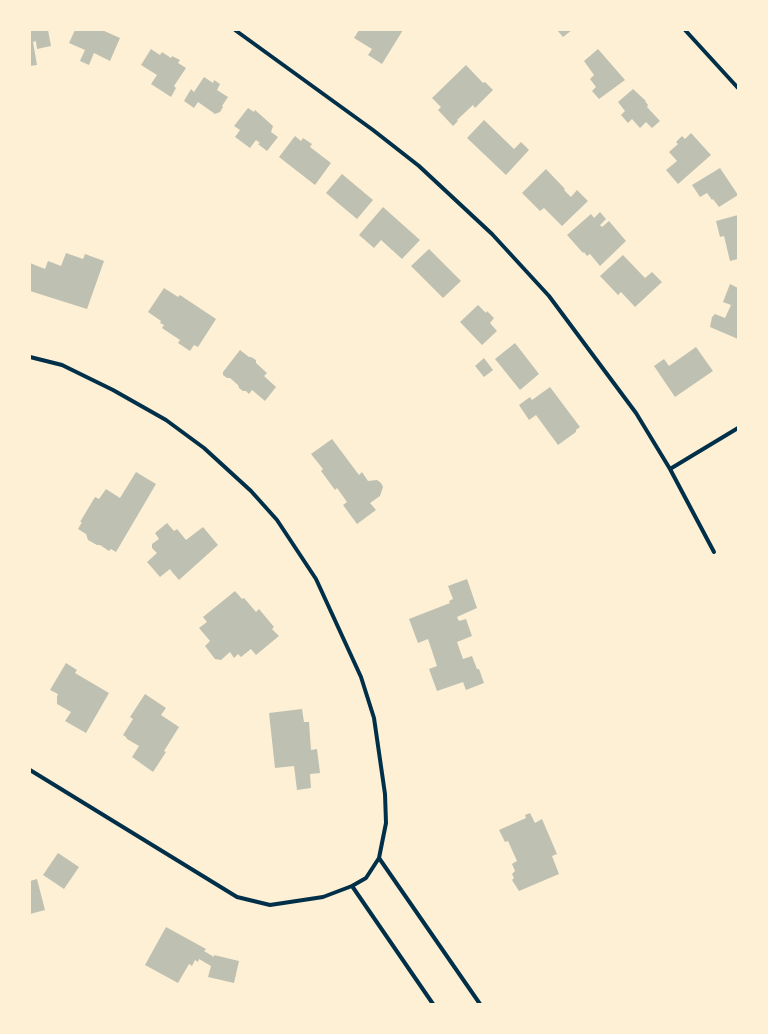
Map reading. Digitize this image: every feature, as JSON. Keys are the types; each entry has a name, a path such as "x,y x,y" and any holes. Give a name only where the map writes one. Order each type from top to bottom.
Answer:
{"street":[{"path":"235,30 373,130 419,166 492,234 549,296 636,413 670,469 714,552"},
{"path":"685,30 738,88"},
{"path":"30,357 62,366 113,390 166,420 204,448 251,491 277,520 316,579 361,677 374,718 385,794 386,823 379,858 366,878 352,886 322,897 270,905 237,897 30,770"},
{"path":"670,469 738,428"},
{"path":"379,858 480,1004"},
{"path":"352,886 433,1004"}],"building":[{"path":"48,30 51,46 37,49 36,41 33,42 37,65 30,66 30,31"},
{"path":"75,30 102,30 120,38 110,61 94,53 89,65 80,61 85,50 69,43"},
{"path":"359,30 403,30 382,64 368,55 372,49 354,38"},
{"path":"557,30 572,30 563,37"},
{"path":"151,49 160,55 162,52 171,58 172,56 180,60 178,63 186,68 174,86 176,88 171,97 151,84 157,75 141,65"},
{"path":"598,49 625,80 599,99 592,91 596,87 590,79 594,75 584,61"},
{"path":"466,65 483,83 485,82 493,90 475,108 473,105 457,120 458,121 453,126 438,110 441,107 432,98"},
{"path":"204,77 213,83 214,80 220,84 217,90 228,97 220,112 215,114 198,102 194,108 184,101 191,89 194,92"},
{"path":"633,89 646,101 648,105 647,107 660,121 652,128 646,122 640,128 632,119 628,123 621,115 625,111 618,102"},
{"path":"248,108 254,112 255,110 273,126 271,132 278,137 267,151 258,144 260,143 256,140 250,148 235,137 240,130 234,126"},
{"path":"484,120 514,149 521,142 529,150 506,175 467,138"},
{"path":"691,133 711,155 678,184 666,170 677,161 669,152 678,144 676,142 682,136 685,139"},
{"path":"295,136 301,141 303,138 312,144 310,147 331,163 315,185 279,157"},
{"path":"720,168 738,195 719,207 707,193 700,197 692,185"},
{"path":"546,169 571,197 577,190 588,201 562,226 544,208 540,211 522,193"},
{"path":"342,174 373,200 357,219 326,193"},
{"path":"383,207 420,240 402,259 381,240 374,248 359,235"},
{"path":"600,212 606,219 600,225 602,227 609,221 626,241 600,266 590,254 587,256 584,252 583,253 567,235 591,214 594,218"},
{"path":"738,215 738,259 730,261 724,236 720,237 716,221"},
{"path":"429,249 461,281 443,298 411,266"},
{"path":"66,253 83,259 85,254 104,261 87,309 30,291 30,263 45,269 48,261 61,266"},
{"path":"623,255 645,278 652,272 662,282 635,307 621,292 618,295 600,276"},
{"path":"730,284 738,288 738,339 710,327 712,317 715,314 725,318 731,305 723,302"},
{"path":"164,288 178,297 180,295 216,319 198,347 194,345 190,351 178,343 180,340 162,328 164,325 160,323 161,321 148,312"},
{"path":"478,305 494,318 490,323 497,331 482,345 460,322"},
{"path":"515,343 539,374 520,390 495,359"},
{"path":"696,347 713,371 675,397 654,366 664,359 669,366"},
{"path":"240,350 256,360 256,363 267,373 264,376 276,387 265,401 252,390 249,394 246,391 243,391 230,378 223,375 223,372"},
{"path":"484,358 493,370 484,377 475,366"},
{"path":"550,387 580,427 576,430 576,432 558,445 536,415 529,420 519,405 530,397 532,400"},
{"path":"332,439 359,475 362,472 368,481 377,480 383,487 380,496 370,503 376,510 357,524 343,505 347,502 337,488 335,490 321,471 323,469 311,454"},
{"path":"136,472 156,484 116,552 111,549 109,551 88,540 86,534 78,529 82,522 80,522 95,497 99,499 106,489 120,498"},
{"path":"167,523 174,531 177,529 186,540 203,527 218,545 179,580 170,569 160,577 147,562 157,553 152,548 152,544 159,539 155,533"},
{"path":"467,579 477,608 457,617 459,621 466,619 472,636 457,642 463,659 472,656 484,683 466,690 463,682 437,691 429,669 437,666 428,639 418,643 409,619 450,603 449,601 453,599 448,586"},
{"path":"235,591 242,599 244,598 256,612 259,609 274,627 272,629 279,636 256,655 251,649 241,657 238,654 234,658 230,652 221,660 215,659 205,646 210,641 199,628 207,622 203,617"},
{"path":"66,663 77,670 75,673 109,693 86,733 65,721 71,712 57,704 58,694 50,690"},
{"path":"145,694 166,708 161,715 179,727 164,751 166,752 153,772 132,757 139,746 123,735 133,719 130,717"},
{"path":"302,709 304,722 309,722 311,750 317,749 320,773 310,774 311,788 297,790 294,766 275,768 269,713"},
{"path":"530,813 535,823 542,819 557,854 552,856 559,874 519,891 512,880 514,878 512,874 515,871 512,864 517,861 508,841 505,842 499,830 526,818 525,815"},
{"path":"58,853 79,867 64,889 43,875"},
{"path":"37,879 45,910 30,914 30,881"},
{"path":"166,927 206,949 204,951 214,957 214,955 239,961 234,983 208,977 211,966 199,959 198,962 195,960 192,966 189,964 178,983 145,965"}]}
